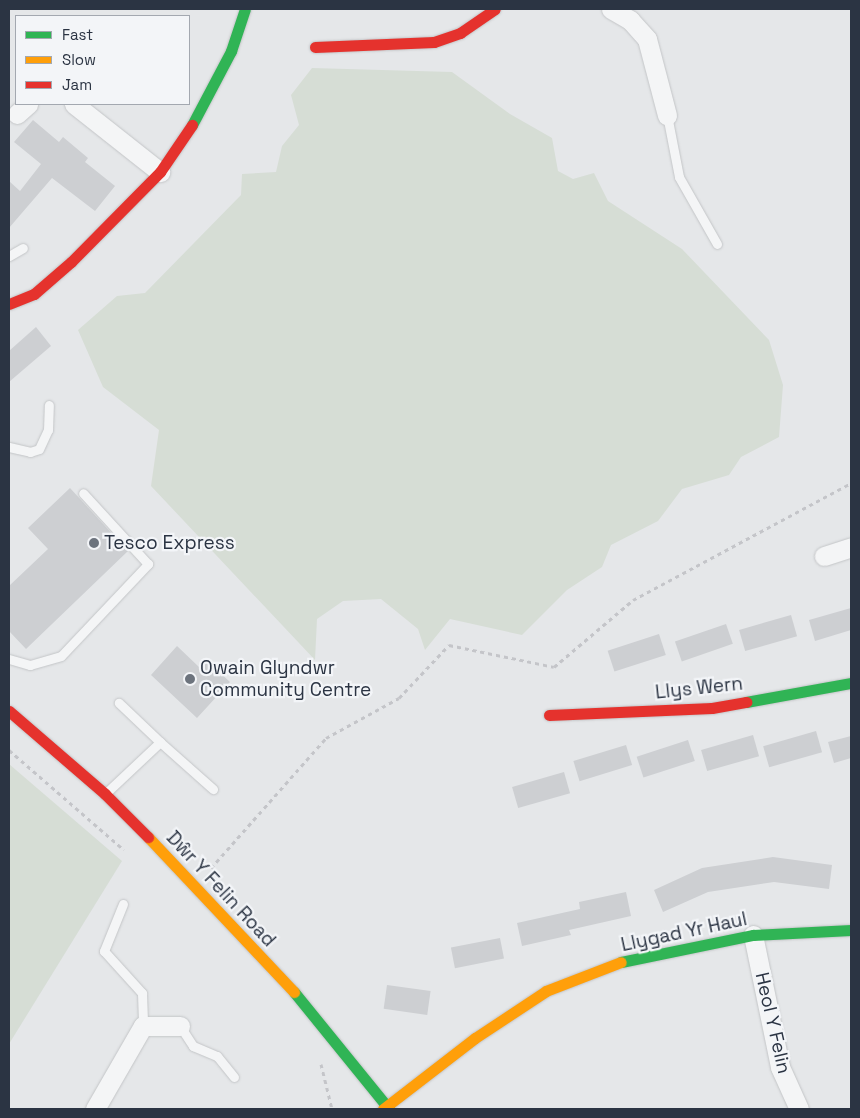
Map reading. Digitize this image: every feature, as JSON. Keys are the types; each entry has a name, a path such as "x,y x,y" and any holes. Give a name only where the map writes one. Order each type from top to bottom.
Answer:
{"street":[{"path":"9,304 34,294 71,262 160,172 184,141 231,51 244,9"},
{"path":"315,47 434,42 460,33 495,9"},
{"path":"611,9 630,20 647,39 667,115"},
{"path":"75,105 160,172"},
{"path":"824,556 851,547"},
{"name":"Llys Wern","path":"549,715 712,708 851,683"},
{"name":"Dŵr Y Felin Road","path":"9,711 104,794 195,885 318,1018 387,1108"},
{"name":"Llygad Yr Haul","path":"387,1108 475,1038 546,991 632,957 753,935 851,930"},
{"name":"Heol Y Felin","path":"753,935 780,1067 799,1109"},
{"path":"96,1109 142,1026 180,1026"}],"lane":[{"path":"667,115 679,177 717,244"},
{"path":"9,256 23,248"},
{"path":"9,447 30,452 39,449 48,430 49,405"},
{"path":"9,659 30,665 61,656 148,564 83,493"},
{"path":"119,702 213,790"},
{"path":"104,794 160,742"},
{"path":"123,904 104,951 142,993 142,1026"},
{"path":"180,1026 193,1046 217,1056 234,1077"}],"path":[{"path":"195,885 326,738 399,698 449,646 554,667 632,600 851,482"},
{"path":"9,750 128,854"},
{"path":"316,1058 329,1091 332,1109"}],"shaded area":[{"path":"312,68 452,72 510,114 552,138 558,171 573,179 594,173 608,201 682,249 769,340 783,385 779,437 741,457 729,475 682,489 658,521 611,545 602,567 567,590 522,635 450,619 425,650 418,629 381,599 343,601 317,619 315,660 151,486 159,430 103,387 78,330 117,296 145,293 241,195 242,174 276,172 282,146 299,125 291,95"},
{"path":"9,764 122,861 9,1044"}],"building":[{"path":"33,120 59,142 63,137 88,158 85,162 115,186 95,211 52,178 9,228 9,181 20,191 41,164 14,142"},
{"path":"36,327 51,346 9,382 9,351"},
{"path":"70,488 128,551 26,649 9,631 9,586 48,549 28,528"},
{"path":"851,608 851,630 815,641 809,620"},
{"path":"791,615 797,636 745,651 739,630"},
{"path":"726,624 733,644 682,661 675,642"},
{"path":"659,634 666,655 614,672 608,651"},
{"name":"Owain Glyndwr Community Centre","path":"177,646 199,667 206,660 230,682 197,718 151,675"},
{"path":"816,731 822,752 769,767 763,746"},
{"path":"753,735 759,756 707,771 701,750"},
{"path":"851,736 851,758 834,763 828,742"},
{"path":"688,740 695,761 643,778 637,757"},
{"path":"626,745 632,765 580,781 573,761"},
{"path":"564,772 570,793 518,808 512,787"},
{"path":"773,857 832,865 829,889 774,882 708,892 663,912 654,890 702,868"},
{"path":"626,892 631,916 569,930 571,935 522,946 517,923 580,909 579,902"},
{"path":"500,938 504,959 455,968 451,948"},
{"path":"387,985 431,991 427,1015 384,1009"}],"traffic: fast":[{"path":"192,125 231,51 245,9"},
{"path":"746,702 851,683"},
{"path":"621,962 753,935 851,930"},
{"path":"294,992 389,1109"}],"traffic: slow":[{"path":"148,837 294,992"},
{"path":"383,1109 475,1038 546,991 621,962"}],"traffic: jam":[{"path":"315,47 434,42 460,33 495,9"},
{"path":"9,304 34,294 71,262 160,172 192,125"},
{"path":"549,715 712,708 746,702"},
{"path":"9,711 105,794 148,837"}],"place":[{"name":"Tesco Express","path":"94,543"},
{"name":"Owain Glyndwr Community Centre","path":"190,679"}]}
